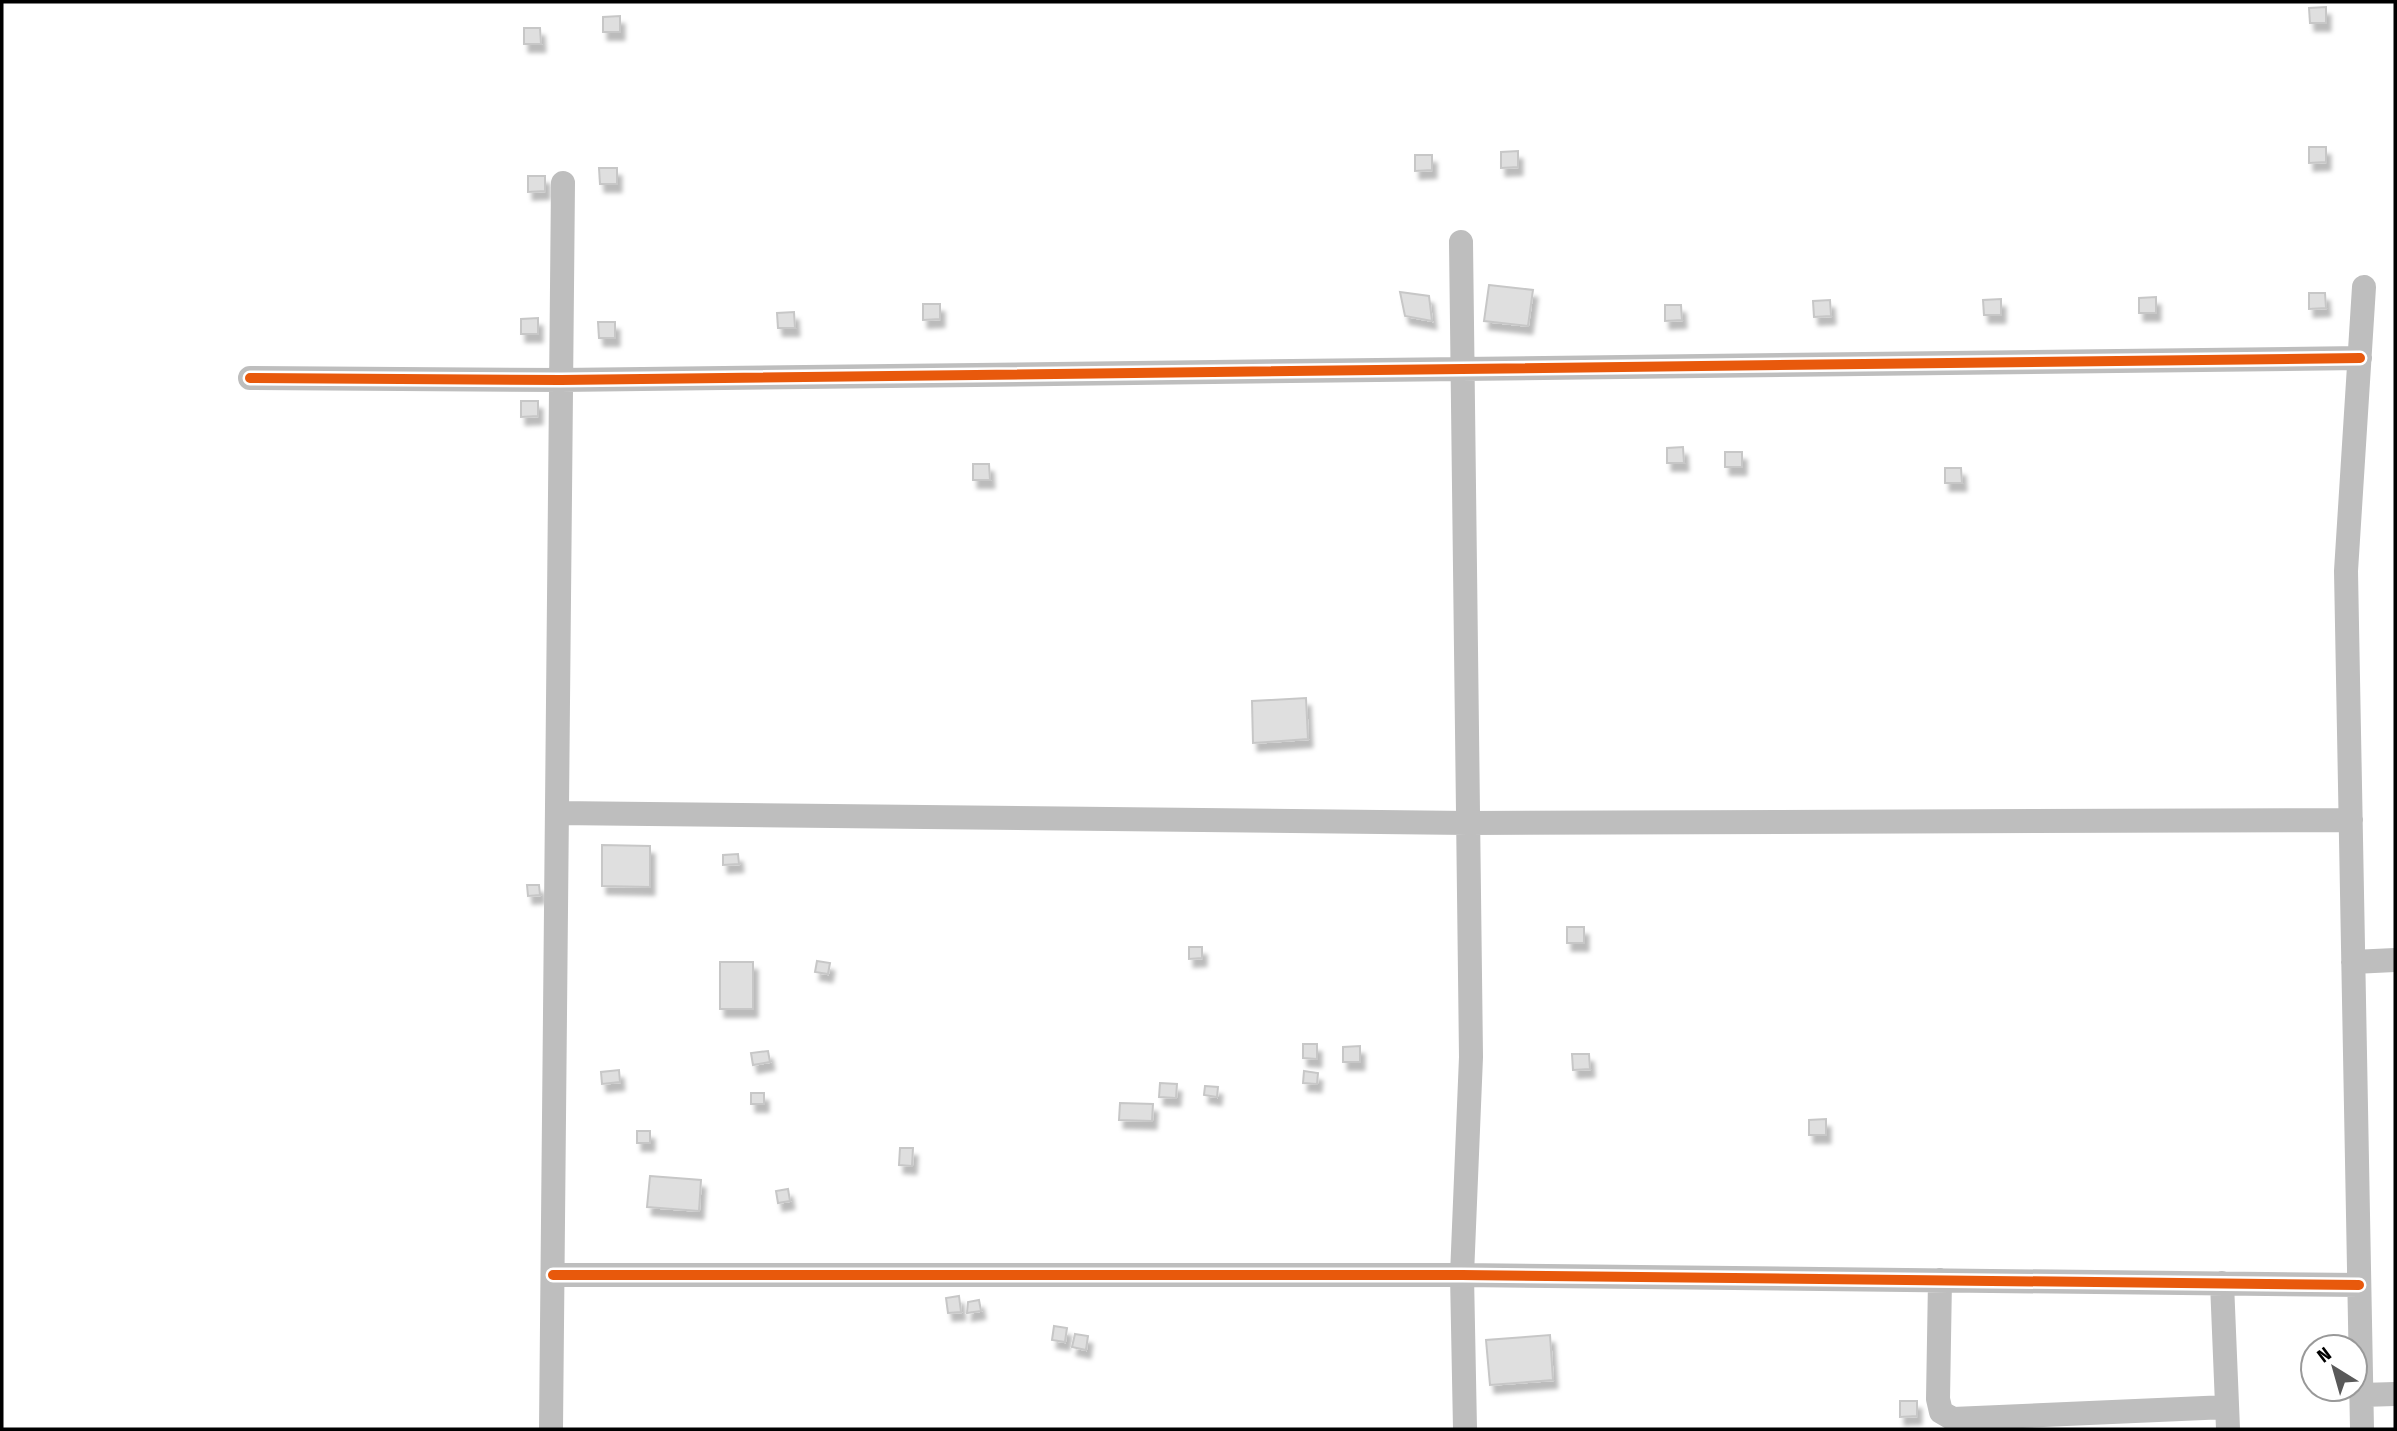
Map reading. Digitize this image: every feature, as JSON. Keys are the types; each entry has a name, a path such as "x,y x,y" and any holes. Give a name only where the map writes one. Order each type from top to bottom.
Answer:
{"street":[{"path":"551,1429 563,183"},
{"path":"1461,242 1471,1057 1462,1275 1465,1429"},
{"path":"2359,1333 2347,570 2364,287"},
{"path":"250,378 561,380 2360,358"},
{"path":"557,813 1468,823 2351,820"},
{"path":"2353,962 2395,960"},
{"path":"553,1275 1462,1275 2358,1284"},
{"path":"1940,1280 1938,1399 1941,1412 1953,1419 2227,1418 2222,1283"},
{"path":"2369,1395 2395,1394"},
{"path":"2361,1403 2362,1429"}],"building":[{"path":"2326,7 2326,23 2310,23 2309,8"},
{"path":"620,16 620,32 603,32 603,17"},
{"path":"524,28 540,28 541,44 524,44"},
{"path":"2309,147 2326,147 2326,162 2309,163"},
{"path":"1518,151 1518,167 1501,168 1501,152"},
{"path":"1415,155 1432,155 1432,170 1415,171"},
{"path":"599,168 617,168 617,184 600,184"},
{"path":"528,176 545,176 545,191 528,192"},
{"path":"1489,285 1533,290 1528,326 1484,321"},
{"path":"1400,292 1429,296 1432,321 1405,316"},
{"path":"2309,293 2325,293 2326,308 2309,309"},
{"path":"2156,297 2156,313 2139,313 2139,298"},
{"path":"2001,299 2001,315 1984,315 1983,300"},
{"path":"1830,300 1831,316 1814,317 1813,301"},
{"path":"923,304 940,304 940,319 923,320"},
{"path":"1665,305 1681,305 1682,320 1665,321"},
{"path":"794,312 795,328 778,328 777,313"},
{"path":"538,318 538,334 521,334 521,319"},
{"path":"598,322 615,322 615,338 599,338"},
{"path":"521,401 538,401 538,416 521,417"},
{"path":"1683,447 1684,463 1667,463 1667,448"},
{"path":"1725,452 1742,452 1742,467 1725,467"},
{"path":"973,464 989,464 990,480 973,480"},
{"path":"1945,468 1961,468 1962,483 1945,483"},
{"path":"1306,698 1308,739 1253,743 1252,701"},
{"path":"602,845 650,846 650,887 602,886"},
{"path":"738,854 739,864 723,865 723,855"},
{"path":"527,885 539,885 540,895 528,896"},
{"path":"1567,927 1584,927 1584,943 1567,943"},
{"path":"1189,947 1202,947 1202,958 1189,959"},
{"path":"817,961 830,963 828,974 815,972"},
{"path":"720,962 753,962 753,1009 720,1009"},
{"path":"1303,1044 1317,1044 1317,1059 1303,1058"},
{"path":"1360,1046 1360,1062 1343,1062 1343,1047"},
{"path":"768,1051 770,1062 753,1065 751,1053"},
{"path":"1572,1054 1589,1054 1590,1069 1573,1070"},
{"path":"619,1070 620,1082 602,1084 601,1072"},
{"path":"1304,1071 1318,1073 1317,1084 1303,1083"},
{"path":"1160,1083 1177,1084 1176,1098 1159,1097"},
{"path":"1205,1086 1218,1087 1217,1097 1204,1095"},
{"path":"751,1093 764,1093 764,1104 751,1104"},
{"path":"1120,1103 1153,1104 1152,1121 1119,1120"},
{"path":"1826,1119 1826,1135 1809,1135 1809,1120"},
{"path":"637,1131 650,1131 650,1143 637,1143"},
{"path":"900,1148 913,1148 912,1166 899,1165"},
{"path":"650,1176 701,1180 699,1211 647,1207"},
{"path":"788,1189 790,1201 778,1203 776,1191"},
{"path":"959,1296 961,1312 948,1313 946,1298"},
{"path":"979,1300 981,1311 967,1313 968,1302"},
{"path":"1054,1326 1067,1328 1065,1342 1052,1340"},
{"path":"1075,1334 1088,1336 1086,1350 1072,1347"},
{"path":"1550,1335 1553,1380 1490,1385 1486,1340"},
{"path":"1900,1401 1917,1401 1917,1416 1900,1417"}],"cycle path":[{"path":"250,378 561,380 2360,358"},
{"path":"553,1275 1462,1275 2359,1285"}]}
